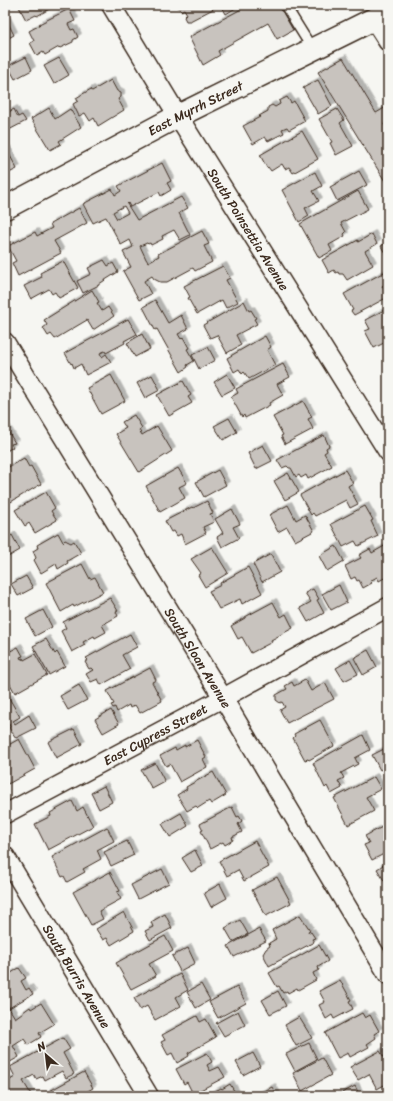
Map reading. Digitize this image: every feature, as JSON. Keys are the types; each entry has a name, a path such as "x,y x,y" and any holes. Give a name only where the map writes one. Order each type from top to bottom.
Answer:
{"street":[{"name":"South Poinsettia Avenue","path":"111,5 178,116 388,452"},
{"name":"East Myrrh Street","path":"5,208 178,116 381,16"},
{"path":"381,16 388,42"},
{"name":"South Sloan Avenue","path":"5,342 223,698 388,975"},
{"name":"East Cypress Street","path":"5,814 223,698 388,607"},
{"name":"South Burris Avenue","path":"5,856 149,1096"}],"lane":[{"path":"285,5 313,50"}],"building":[{"path":"18,5 52,5 53,7 26,20"},
{"path":"177,5 211,5 213,9 190,21 186,21 184,17 187,14 184,9 181,11"},
{"path":"221,5 239,5 239,6 226,14"},
{"path":"249,5 277,5 293,30 277,39 268,23 218,51 220,55 203,65 189,37"},
{"path":"69,9 75,21 68,24 71,30 74,29 78,37 73,40 73,42 60,48 59,47 45,55 43,52 37,56 30,43 34,41 29,31 40,25 39,24"},
{"path":"7,21 14,35 5,40 5,22"},
{"path":"26,57 32,70 15,79 8,66"},
{"path":"59,58 69,75 54,84 44,66"},
{"path":"343,58 376,113 388,106 388,121 384,124 388,131 388,186 318,72"},
{"path":"111,80 117,91 121,93 121,97 118,99 124,110 98,126 94,118 90,121 85,113 79,116 73,104 78,101 76,98"},
{"path":"318,80 332,106 318,114 303,88"},
{"path":"287,97 291,103 294,101 305,121 289,130 287,127 282,129 284,133 268,141 265,137 253,144 243,126 268,111 268,107 272,105 275,107 280,104 279,101"},
{"path":"49,108 55,119 70,109 81,127 59,141 61,144 50,150 31,119"},
{"path":"14,109 18,117 22,115 26,121 5,132 5,114"},
{"path":"337,109 344,120 340,123 353,146 336,155 330,143 332,142 319,119"},
{"path":"302,131 318,159 293,173 289,167 285,169 282,164 271,171 268,167 267,168 260,155"},
{"path":"6,148 17,169 5,175 5,149"},
{"path":"162,163 171,181 167,183 171,190 161,196 159,192 130,207 128,203 127,204 137,220 181,197 188,208 179,213 190,235 180,240 174,230 162,236 163,239 151,245 150,243 147,243 140,246 146,259 148,262 159,256 158,254 202,231 209,244 204,246 212,262 195,271 193,268 167,282 160,282 152,276 144,281 151,294 139,300 123,271 131,267 123,252 133,247 130,240 121,245 106,217 93,223 83,204 112,189 115,195 121,191 118,186","holes":["124,206 128,213 117,219 113,212"]},
{"path":"359,171 367,185 337,201 330,187"},
{"path":"315,172 322,186 313,191 319,201 305,208 309,216 299,222 282,190"},
{"path":"358,191 368,209 341,223 346,232 344,234 345,236 329,245 332,251 319,258 300,224"},
{"path":"79,208 87,223 54,241 61,253 18,276 12,263 16,261 8,246 35,232 37,236 52,228 50,224"},
{"path":"372,234 377,244 365,251 373,265 347,280 343,274 339,274 338,272 336,273 334,270 329,273 322,260"},
{"path":"388,242 388,259 381,246"},
{"path":"104,260 108,266 113,263 118,272 99,285 83,293 77,281 91,274 88,268"},
{"path":"63,261 78,288 59,298 55,292 52,294 49,289 31,299 24,286 42,277 40,273"},
{"path":"223,266 230,278 226,280 238,302 226,308 222,300 197,314 188,298 190,297 184,286"},
{"path":"388,270 388,283 382,286 388,297 354,315 351,311 353,310 344,294"},
{"path":"92,290 102,311 108,307 114,316 93,330 87,320 55,339 51,334 48,336 43,328 47,325 44,320"},
{"path":"155,300 168,323 181,315 188,329 178,334 181,339 183,337 189,348 187,349 194,361 187,365 188,367 181,372 157,329 155,330 143,307"},
{"path":"244,301 249,311 251,310 256,318 254,319 257,324 236,335 241,345 227,353 217,335 210,338 203,325"},
{"path":"388,308 388,341 374,348 365,331 370,329 365,320"},
{"path":"128,319 137,334 124,341 125,343 106,353 105,351 100,353 102,357 106,354 111,362 86,375 81,364 74,368 65,353"},
{"path":"142,334 150,349 135,357 127,343"},
{"path":"265,336 271,347 267,350 275,365 249,379 244,372 242,374 239,369 234,372 227,358"},
{"path":"208,347 215,360 199,369 192,355"},
{"path":"283,364 290,377 277,384 283,395 269,403 270,405 245,418 244,415 242,417 231,397 238,393 236,389"},
{"path":"227,374 235,388 222,395 214,382"},
{"path":"111,375 125,401 101,414 87,388"},
{"path":"152,375 160,390 145,398 137,383"},
{"path":"183,381 191,395 188,397 192,403 169,416 157,395"},
{"path":"303,401 312,417 308,419 313,429 285,444 281,436 283,435 273,417"},
{"path":"134,415 142,428 139,430 142,435 157,426 172,451 139,472 116,434 126,428 122,422"},
{"path":"229,418 237,432 223,440 214,426"},
{"path":"5,426 15,443 11,444 13,447 5,452"},
{"path":"324,435 329,446 326,448 327,451 324,453 332,466 308,479 306,475 301,478 299,475 296,477 291,468 287,466 282,468 277,460"},
{"path":"263,445 272,461 256,469 248,453"},
{"path":"24,458 29,467 31,466 41,484 9,503 5,496 5,469"},
{"path":"178,468 187,483 179,487 185,498 160,512 146,486"},
{"path":"218,470 226,485 204,497 196,482"},
{"path":"345,470 353,483 348,486 358,504 350,508 346,500 315,516 313,513 311,515 300,495"},
{"path":"288,473 299,492 285,500 274,481"},
{"path":"46,492 55,508 51,511 57,520 35,533 29,523 25,526 15,510"},
{"path":"207,501 213,513 210,514 214,522 203,527 206,533 185,544 181,534 177,536 174,531 171,532 165,521"},
{"path":"288,505 296,520 305,515 314,531 295,541 287,527 278,532 269,515"},
{"path":"365,506 373,520 371,521 378,536 358,546 355,541 343,547 331,524"},
{"path":"232,509 240,524 233,527 239,538 222,547 217,537 223,533 215,519"},
{"path":"58,533 63,542 65,540 71,543 74,541 81,553 67,561 68,563 58,569 56,564 41,573 34,560 36,558 33,551 38,548 37,545"},
{"path":"12,535 20,550 6,558 5,540"},
{"path":"388,544 388,567 386,568 388,571 388,576 379,581 377,577 370,581 372,583 363,588 359,580 357,581 355,577 351,579 345,566 361,558 359,555 370,549 372,553"},
{"path":"336,546 344,561 327,571 319,556"},
{"path":"212,547 228,573 205,587 198,575 201,573 191,559"},
{"path":"271,554 280,572 262,582 253,564"},
{"path":"82,564 90,579 95,577 103,592 61,612 46,583"},
{"path":"248,567 262,593 242,604 240,599 219,609 209,591"},
{"path":"26,576 33,588 18,596 11,584"},
{"path":"339,585 347,602 331,610 322,594"},
{"path":"313,589 319,599 317,600 324,613 308,622 300,608 311,602 305,593"},
{"path":"110,598 118,611 116,612 118,616 102,625 106,632 83,642 85,645 72,652 61,631 66,628 63,622"},
{"path":"273,602 281,617 286,614 293,628 271,640 272,642 251,653 242,637 238,639 231,626"},
{"path":"43,610 52,627 35,636 26,619"},
{"path":"130,634 137,647 122,655 130,669 101,685 98,679 91,682 86,674 93,670 91,668 89,669 85,662 88,660 86,658"},
{"path":"46,639 55,654 57,652 65,666 49,675 33,646"},
{"path":"18,647 23,656 20,657 21,659 23,658 24,660 35,654 47,675 15,693 5,675 5,654"},
{"path":"368,650 377,667 363,675 354,658"},
{"path":"350,660 358,674 344,681 336,668"},
{"path":"150,668 156,680 152,682 162,701 140,713 135,705 130,708 129,705 117,712 115,707 113,708 111,705 114,704 107,691"},
{"path":"305,680 311,691 325,683 334,699 287,723 280,710 285,707 282,702 280,703 276,700 276,695 287,689 285,686 292,682 294,686"},
{"path":"79,685 87,700 68,710 60,696"},
{"path":"9,698 20,717 13,721 15,724 29,715 36,728 16,738 9,728 9,724 5,726 5,701"},
{"path":"111,710 119,724 103,733 95,719"},
{"path":"320,720 334,746 309,760 305,760 293,738 295,736 294,734"},
{"path":"74,729 82,744 56,758 48,742"},
{"path":"363,735 370,750 355,758 358,764 341,773 344,778 338,781 342,788 331,794 327,786 325,788 313,763"},
{"path":"19,739 35,769 8,784 5,779 5,747"},
{"path":"197,740 206,757 203,759 207,767 180,782 170,764 166,766 160,756 175,748 176,750 185,745 185,747"},
{"path":"386,748 388,752 388,766 380,770 372,755"},
{"path":"155,763 165,782 152,789 141,770"},
{"path":"213,772 226,795 211,804 209,801 198,808 196,806 187,811 177,795 187,789 186,787"},
{"path":"374,777 381,789 366,797 374,811 348,825 334,798"},
{"path":"104,786 112,802 99,809 91,793"},
{"path":"72,801 77,811 83,807 93,826 48,850 35,824 51,816 50,813"},
{"path":"232,807 237,817 239,816 242,821 238,824 242,832 232,837 233,840 225,845 223,842 210,849 201,831 203,830 200,824"},
{"path":"181,813 188,826 170,837 162,824"},
{"path":"388,824 388,852 372,860 364,845 369,843 365,836"},
{"path":"107,827 114,841 97,850 101,859 83,869 85,872 67,882 64,876 62,877 52,857"},
{"path":"127,841 134,855 111,866 104,852"},
{"path":"255,841 269,867 244,881 238,870 227,876 219,861"},
{"path":"195,850 203,866 191,872 182,858"},
{"path":"388,862 388,887 377,869"},
{"path":"162,869 169,883 138,899 131,885"},
{"path":"110,872 120,891 117,892 121,899 99,911 103,919 91,925 73,892"},
{"path":"277,877 291,903 266,916 252,890"},
{"path":"220,884 227,898 211,907 204,893"},
{"path":"124,912 134,931 111,945 107,938 103,940 96,929"},
{"path":"165,914 172,928 150,940 145,931 153,927 151,922"},
{"path":"300,915 310,930 308,931 309,933 311,932 315,938 312,939 314,942 269,966 263,954 270,946 269,943 276,939 272,930"},
{"path":"240,920 248,934 233,942 225,928"},
{"path":"259,929 266,941 234,957 228,946"},
{"path":"165,936 173,951 149,964 156,976 131,989 116,963"},
{"path":"319,945 328,961 318,967 319,970 313,973 316,980 298,990 297,988 288,993 287,991 283,993 279,986 277,987 269,973"},
{"path":"188,948 195,963 180,971 172,956"},
{"path":"19,968 26,978 21,981 26,990 29,988 33,994 9,1008 15,1018 30,1007 31,1009 41,1003 54,1024 39,1033 41,1037 28,1045 24,1039 13,1046 19,1057 5,1065 5,1051 7,1050 5,1048 5,1009 9,1007 5,1001 5,977"},
{"path":"180,974 188,990 176,997 181,1006 155,1020 147,1006 140,1010 134,998"},
{"path":"340,980 351,1000 349,1001 353,1009 334,1019 332,1015 326,1019 319,1005 325,1002 319,991"},
{"path":"201,984 210,1000 196,1008 187,992"},
{"path":"237,987 246,1003 218,1018 209,1002"},
{"path":"278,991 286,1006 270,1014 262,1000"},
{"path":"238,1011 245,1025 224,1036 216,1023"},
{"path":"362,1013 365,1018 370,1015 379,1031 374,1034 376,1038 367,1044 369,1047 350,1057 348,1053 338,1058 325,1033"},
{"path":"197,1016 200,1022 206,1019 216,1037 188,1053 189,1056 177,1063 172,1053 168,1055 161,1042 165,1040 162,1035"},
{"path":"299,1017 312,1038 296,1046 285,1025"},
{"path":"63,1038 70,1049 63,1053 74,1074 66,1078 62,1071 45,1080 43,1076 36,1079 34,1075 23,1081 32,1096 5,1096 5,1083 15,1077 10,1067"},
{"path":"309,1043 317,1059 295,1071 286,1054"},
{"path":"380,1051 385,1059 387,1057 388,1058 388,1083 377,1089 369,1074 358,1080 350,1067"},
{"path":"207,1053 212,1062 207,1065 210,1071 219,1067 225,1077 193,1094 187,1082 184,1084 176,1069"},
{"path":"253,1053 260,1066 243,1075 236,1062"},
{"path":"322,1058 331,1075 302,1091 293,1073"},
{"path":"84,1072 93,1088 83,1094 84,1096 47,1096 46,1093"},
{"path":"230,1084 237,1096 208,1095 221,1088 222,1089"},
{"path":"355,1086 360,1096 338,1095"},
{"path":"272,1087 277,1096 257,1095"}]}
